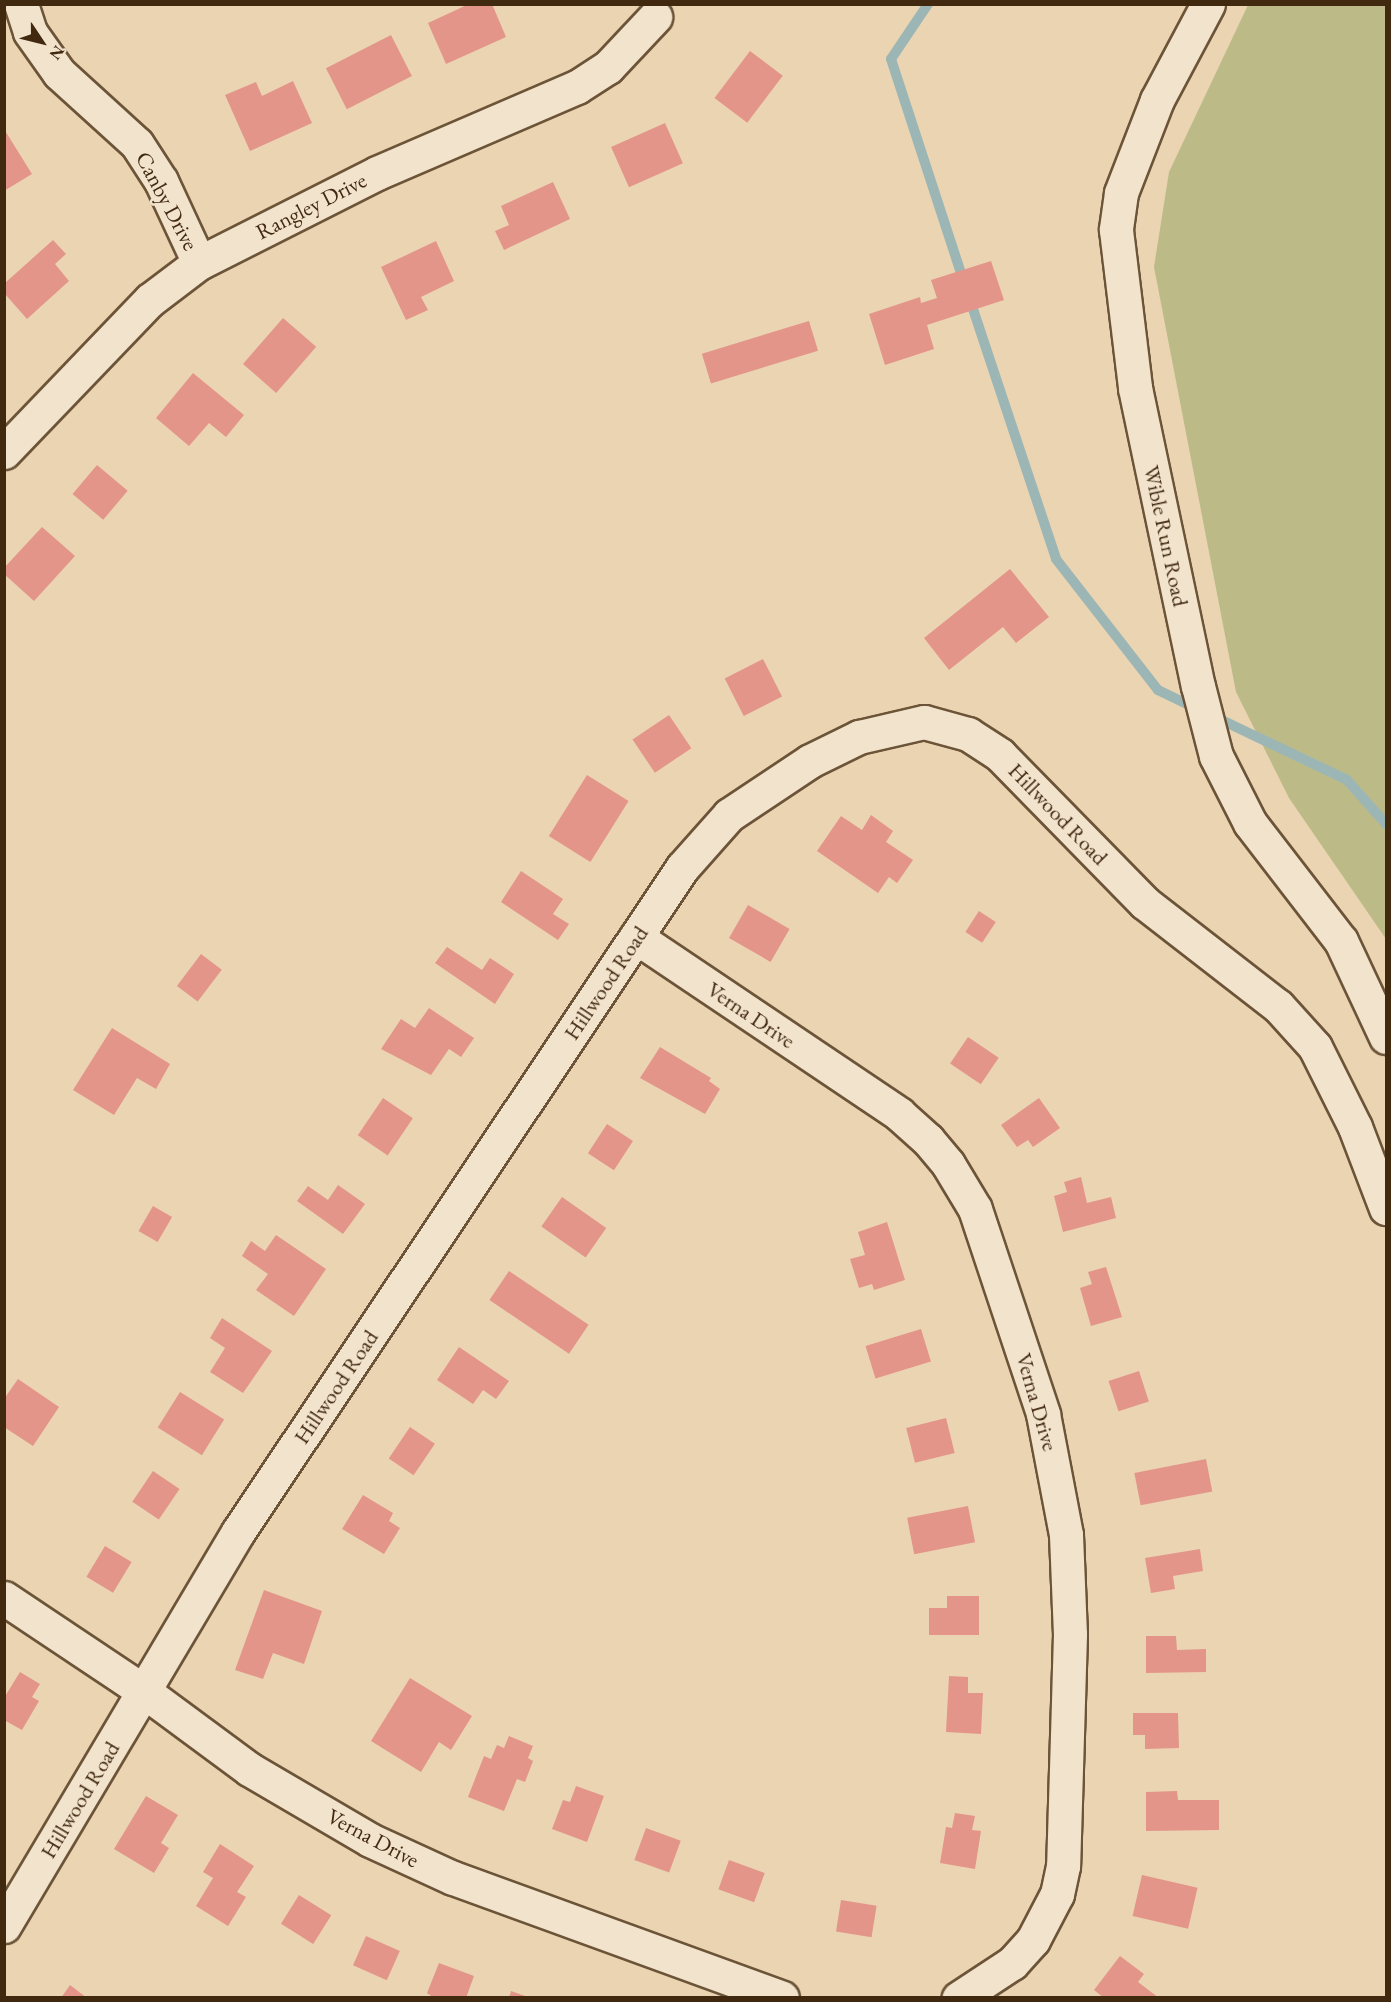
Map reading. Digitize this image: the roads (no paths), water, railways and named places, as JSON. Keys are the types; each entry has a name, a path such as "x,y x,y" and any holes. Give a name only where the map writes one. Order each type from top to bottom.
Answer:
{"street":[{"name":"Canby Drive","path":"21,4 30,32 59,73 137,144 161,181 200,263"},
{"name":"Wible Run Road","path":"1208,4 1157,100 1121,194 1116,230 1135,388 1198,686 1216,756 1250,823 1341,941 1366,987 1386,1037"},
{"name":"Rangley Drive","path":"4,452 150,300 200,263 378,173 577,87 608,67 655,17"},
{"name":"Hillwood Road","path":"4,1926 238,1532 702,843 762,790 859,737 907,724 946,725 968,734 1000,755 1145,903 1278,1006 1315,1047 1333,1077 1386,1209"},
{"name":"Verna Drive","path":"636,938 899,1114 928,1140 948,1164 975,1209 1043,1414 1066,1535 1070,1634 1062,1866 1057,1894 1033,1940 1012,1963 959,1998"},
{"name":"Verna Drive","path":"4,1598 145,1692 249,1769 411,1860 782,1998"}],"waterway":[{"path":"928,4 891,59 964,282"},
{"path":"969,297 1056,559 1158,690 1197,709"},
{"path":"1211,715 1347,780 1386,824"}]}
